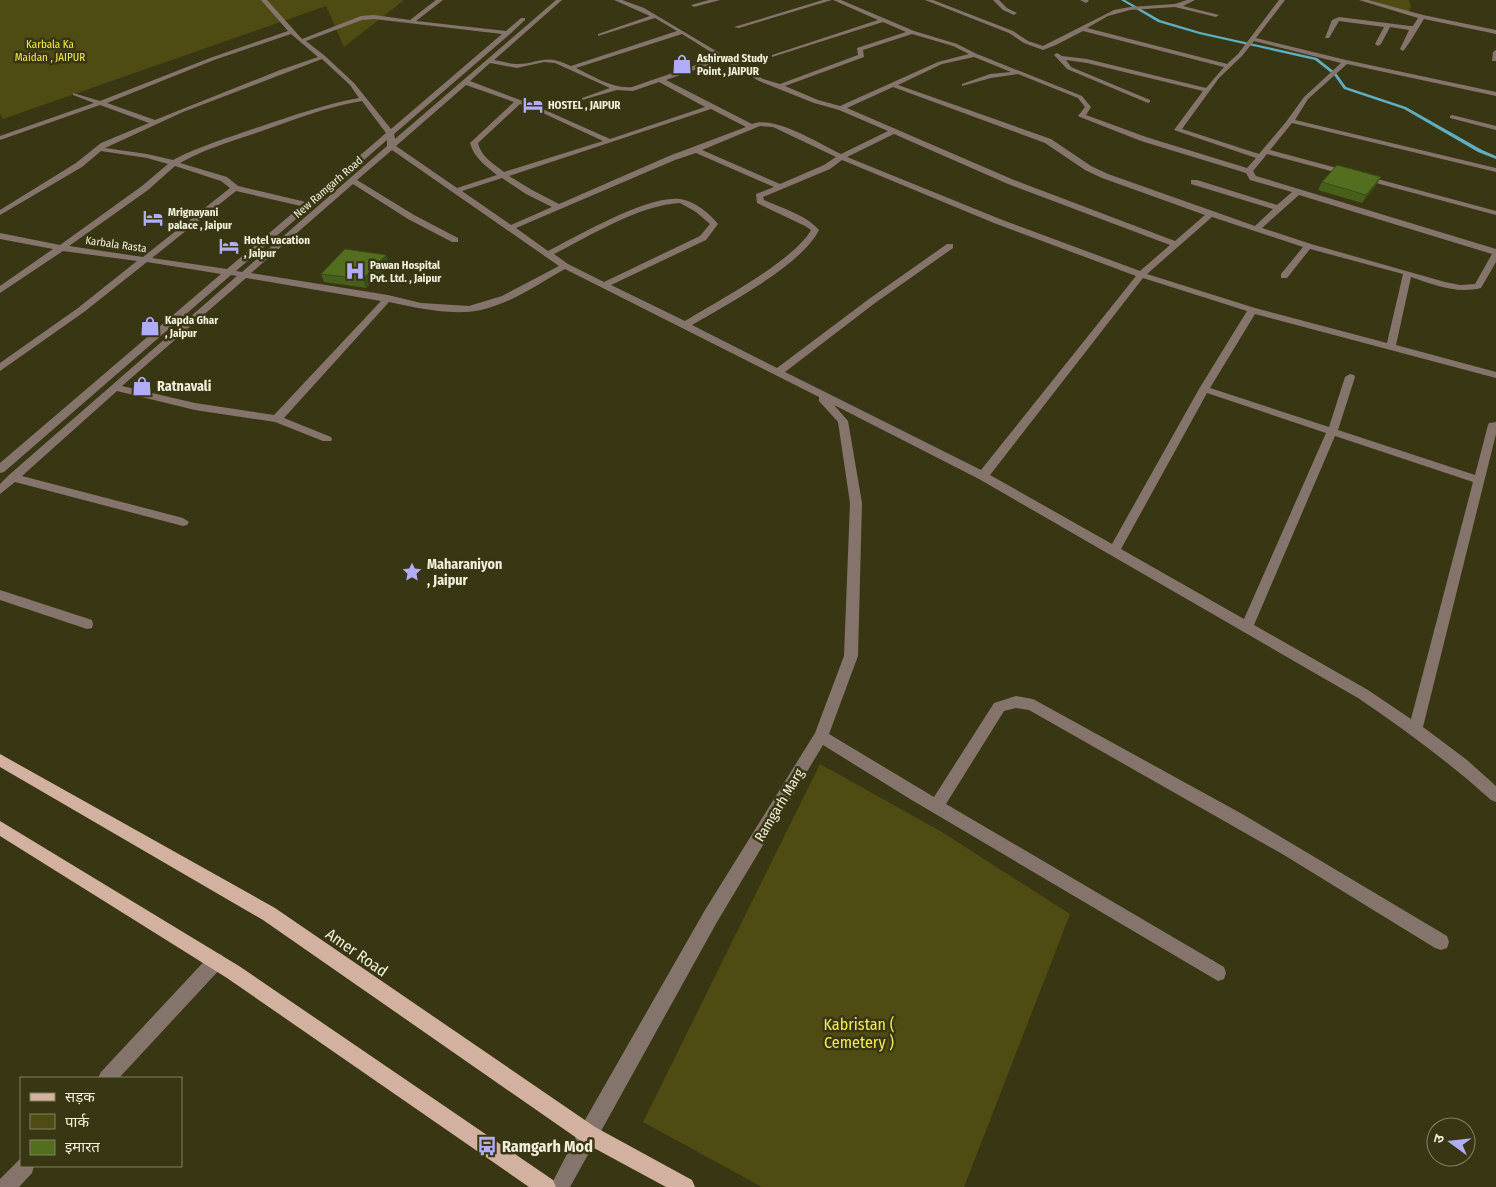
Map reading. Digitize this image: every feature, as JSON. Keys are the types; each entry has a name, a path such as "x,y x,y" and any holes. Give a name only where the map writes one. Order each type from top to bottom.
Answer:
{"main road":[{"name":"Amer Road","path":"0,760 269,914 588,1134 685,1187"},
{"path":"0,828 216,961 546,1187"}],"street":[{"path":"264,0 301,41 352,84 391,134 391,146 565,266 685,324 983,476 1364,694 1462,765 1496,794"},
{"path":"411,22 440,0"},
{"name":"New Ramgarh Road","path":"0,469 546,0"},
{"name":"New Ramgarh Road","path":"0,490 115,387 559,0"},
{"path":"616,0 655,16 761,80 780,86 799,96 841,108 1011,182 1176,244"},
{"path":"694,5 716,0"},
{"path":"736,27 830,0"},
{"path":"836,0 912,32 955,45 974,55 1080,97 1088,107 1082,116 1100,124 1157,145 1249,171 1253,178 1296,193 1496,253 1478,286 1470,288 1440,283 1308,246 1105,176 1082,165 1048,141 972,112 892,85"},
{"path":"928,0 1011,32 1026,42 1043,48 1061,58 1086,61 1207,90"},
{"path":"996,0 1005,9 1014,13"},
{"path":"1178,6 1189,0"},
{"path":"1282,0 1251,41 1207,90 1178,130 1262,154 1496,214"},
{"path":"1362,0 1422,17 1496,32"},
{"path":"1043,48 1054,44 1106,15 1131,9 1178,6 1216,15"},
{"path":"600,35 655,16"},
{"path":"301,41 361,18 374,17 508,33"},
{"path":"1403,50 1413,28 1422,17"},
{"path":"1327,37 1335,20 1339,18 1413,28"},
{"path":"774,56 884,20"},
{"path":"1378,44 1388,25"},
{"path":"1082,29 1229,66"},
{"path":"0,138 100,103 212,59 292,32"},
{"path":"570,68 682,32"},
{"path":"780,86 862,56 859,49 912,32"},
{"path":"1251,41 1496,94"},
{"path":"1494,60 1496,52"},
{"path":"841,108 940,64 974,55"},
{"path":"0,213 79,165 100,149 154,122 282,71 323,58"},
{"path":"489,61 517,66 551,60 616,88 632,89 723,58"},
{"path":"1061,58 1069,68 1148,101"},
{"path":"1249,171 1291,121 1306,98 1346,62"},
{"path":"964,85 990,76 1019,73"},
{"path":"660,80 752,128"},
{"path":"465,82 519,100 564,119 608,141"},
{"path":"584,99 616,88"},
{"path":"75,94 154,122"},
{"path":"0,290 145,188 174,163 196,151 334,104 363,99"},
{"path":"519,100 474,143 476,151 502,175 550,203 561,207"},
{"path":"456,190 685,118 711,107"},
{"path":"1452,117 1496,128"},
{"path":"1291,121 1496,170"},
{"path":"510,228 672,158 760,124 774,125 841,156 997,221 1141,275 1252,310 1496,375"},
{"path":"685,324 782,264 811,241 815,230 808,224 760,202 759,196 827,166 841,156 894,131"},
{"path":"100,149 147,156 174,163 224,179 235,188 309,205"},
{"path":"696,150 780,187"},
{"path":"352,180 411,217 455,240"},
{"path":"1194,182 1277,208"},
{"path":"0,368 81,310 235,188"},
{"path":"1256,229 1277,208 1296,193"},
{"path":"548,254 642,210 669,200 681,201 700,210 714,224 703,238 604,285"},
{"path":"983,476 1141,275 1211,214"},
{"name":"Karbala Rasta","path":"0,236 60,248 143,259 436,307 470,309 511,295 565,266"},
{"path":"778,372 872,301 950,246"},
{"path":"1284,276 1308,246"},
{"path":"1391,346 1408,273"},
{"path":"277,419 388,298"},
{"path":"1114,551 1204,389 1252,310"},
{"path":"1246,628 1332,432 1350,377"},
{"path":"115,387 158,400 221,413 277,419 327,439"},
{"path":"1204,389 1479,480"},
{"name":"Ramgarh Marg","path":"560,1187 588,1134 712,916 821,736 851,656 856,503 842,421 818,392"},
{"path":"1414,729 1493,425"},
{"path":"13,478 183,522"},
{"path":"0,594 87,624"},
{"path":"937,806 999,707 1008,702 1020,701 1033,705 1243,822 1379,902 1441,942"},
{"path":"821,736 1218,973"},
{"path":"108,1077 216,961"},
{"path":"6,1187 24,1167"}],"green space":[{"name":"Karbala Ka Maidan , JAIPUR","path":"0,0 404,0 344,47 326,6 3,119 0,114"},
{"path":"1366,0 1409,0 1411,7 1408,13"},
{"name":"Kabristan ( Cemetery )","path":"820,764 942,832 1070,914 964,1187 762,1187 643,1122"}],"building":[{"path":"1337,165 1381,177 1366,195 1322,182"},
{"path":"345,249 386,255 363,279 321,274"}],"waterway":[{"path":"1123,0 1159,21 1199,33 1316,59 1335,74 1345,88 1405,108 1480,151 1496,158"}],"place":[{"name":"Ashirwad Study Point , JAIPUR","path":"682,64"},
{"name":"HOSTEL , JAIPUR","path":"533,105"},
{"name":"Mrignayani palace , Jaipur","path":"153,218"},
{"name":"Hotel vacation , Jaipur","path":"229,246"},
{"name":"Pawan Hospital Pvt. Ltd. , Jaipur","path":"355,271"},
{"name":"Kapda Ghar , Jaipur","path":"150,326"},
{"name":"Ratnavali","path":"142,386"},
{"name":"Maharaniyon , Jaipur","path":"412,572"},
{"name":"Ramgarh Mod","path":"487,1146"}]}
